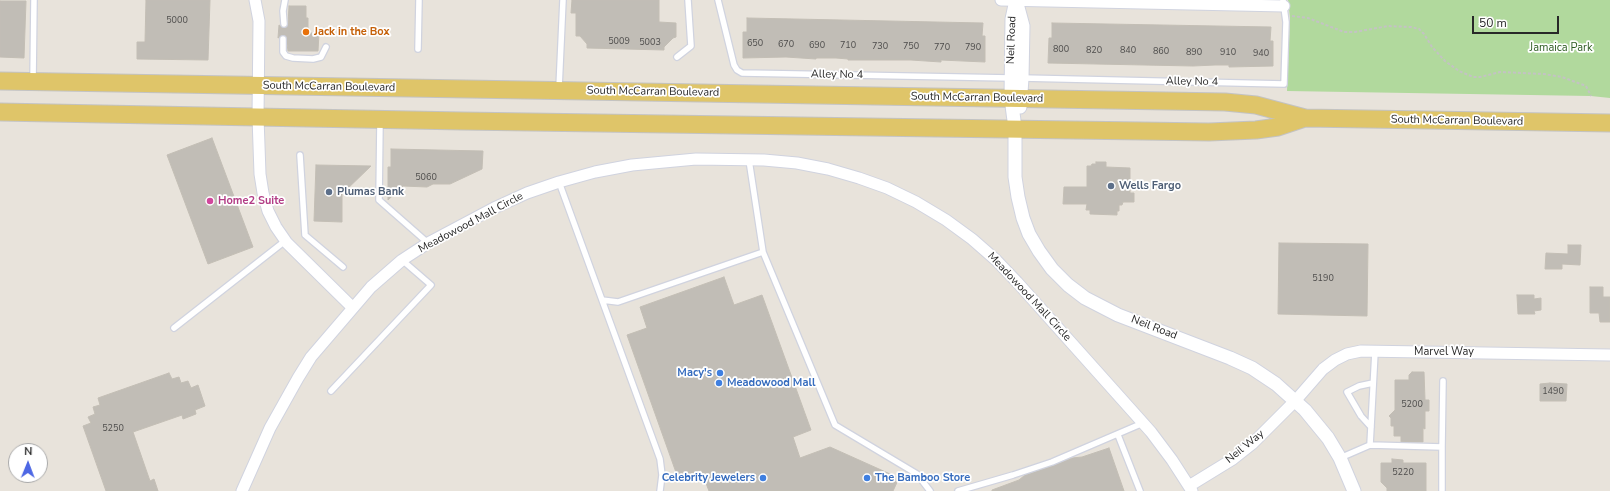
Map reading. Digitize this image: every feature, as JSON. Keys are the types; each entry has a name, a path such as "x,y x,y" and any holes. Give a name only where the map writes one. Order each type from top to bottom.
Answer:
{"main road":[{"name":"South McCarran Boulevard","path":"0,82 559,90 1233,103 1256,105 1305,118 1610,123"},
{"name":"South McCarran Boulevard","path":"0,112 1209,132 1256,130 1278,127 1305,118"}],"street":[{"path":"256,0 259,21 258,117 260,174 268,211 276,227 295,254 353,308"},
{"path":"1001,0 1191,2 1284,7"},
{"name":"Neil Road","path":"1016,0 1023,26 1017,78 1015,177 1023,218 1029,234 1039,251 1052,269 1068,285 1085,298 1114,313 1240,362 1271,380 1296,400 1328,438 1340,458 1354,491"},
{"name":"Meadowood Mall Circle","path":"242,491 270,428 298,378 324,341 371,287 402,260 428,243 494,208 527,193 559,182 595,172 632,165 696,159 749,160 797,164 828,169 887,188 916,202 946,220 972,239 1007,271 1143,423 1172,460 1190,488"},
{"name":"Marvel Way","path":"1296,400 1319,373 1335,360 1347,354 1375,352 1610,355"},
{"name":"Neil Way","path":"1190,488 1252,444 1296,400"}],"lane":[{"path":"33,82 34,0"},
{"path":"284,24 283,11 285,0"},
{"path":"418,0 418,49"},
{"path":"559,90 563,0"},
{"path":"677,57 691,46 688,0"},
{"name":"Alley No 4","path":"718,0 734,65 737,70 742,73 1284,84 1284,7"},
{"path":"283,39 284,52 286,56 293,58 313,59 321,57 326,47"},
{"path":"380,119 379,200 428,243"},
{"path":"300,155 305,235 343,268"},
{"path":"749,160 763,252 835,425 917,474 930,491"},
{"path":"559,182 660,459 662,475 660,491"},
{"path":"174,328 285,241"},
{"path":"602,300 618,302 763,252"},
{"path":"331,391 431,285 402,260"},
{"path":"1370,445 1375,352"},
{"path":"1442,490 1444,381"},
{"path":"1371,427 1361,416 1347,392 1360,386 1374,383"},
{"path":"958,491 1045,464 1118,435 1143,423"},
{"path":"1118,435 1140,491"},
{"path":"1340,458 1370,445 1442,447"}],"path":[{"path":"1284,7 1344,32 1355,32 1388,26 1411,27 1419,29 1424,34 1432,48 1447,62 1459,71 1473,77 1480,77 1500,72 1544,74 1562,77 1586,86 1591,96"}],"green space":[{"name":"Jamaica Park","path":"1288,0 1610,0 1610,98 1591,96 1287,91 1290,18"}],"building":[{"path":"146,0 210,0 208,60 137,59 137,42 145,42"},
{"path":"572,0 659,0 659,22 676,23 676,37 664,47 664,50 587,48 587,44 580,36 576,36 576,13 571,13"},
{"path":"0,1 26,1 24,58 0,57"},
{"path":"289,6 306,6 308,33 319,33 318,51 288,51 286,37 283,35 278,38 279,25 284,28 288,25"},
{"path":"747,18 983,23 982,36 985,36 985,62 941,60 941,62 911,60 848,60 836,58 816,59 786,57 743,58 743,32 747,32"},
{"path":"1052,23 1271,27 1270,41 1273,41 1273,66 1229,67 1229,65 1193,66 1048,63 1049,38 1052,38"},
{"name":"Home2 Suite","path":"212,138 253,247 208,264 167,155"},
{"path":"391,149 483,151 482,169 450,184 433,184 427,187 403,186 388,200 388,167 391,167"},
{"path":"1096,162 1106,162 1106,167 1130,168 1130,193 1134,193 1134,202 1123,202 1122,205 1119,205 1117,215 1090,214 1090,210 1086,210 1087,204 1063,204 1064,187 1087,187 1087,166 1096,164"},
{"name":"Plumas Bank","path":"316,165 371,166 342,194 342,222 314,221"},
{"path":"1279,243 1368,244 1367,316 1278,314"},
{"path":"1568,245 1581,245 1580,265 1562,264 1562,269 1545,269 1546,253 1568,254"},
{"name":"Meadowood Mall","path":"724,277 734,305 762,295 811,430 793,437 800,458 830,447 899,478 893,491 709,491 701,470 678,478 627,335 647,328 640,307"},
{"path":"1590,287 1603,287 1603,297 1610,297 1610,322 1600,322 1599,313 1590,313"},
{"path":"1517,295 1534,295 1534,299 1541,298 1541,310 1534,311 1535,314 1518,314"},
{"path":"1412,372 1424,372 1425,400 1429,400 1429,411 1425,411 1423,442 1401,442 1401,436 1394,436 1394,426 1391,426 1391,418 1389,416 1395,410 1395,380 1409,380 1409,375"},
{"path":"169,373 172,379 179,377 181,383 188,381 191,388 198,385 205,406 195,410 196,414 183,419 182,415 133,432 150,481 154,479 158,491 106,491 83,426 91,423 88,417 95,414 93,407 100,405 98,398"},
{"path":"1540,384 1567,384 1566,401 1540,401"},
{"path":"1109,448 1124,491 992,491 1019,480 1025,475 1072,458 1082,457"},
{"path":"1392,459 1403,460 1403,463 1426,463 1426,491 1387,491 1387,488 1381,482 1381,463 1392,463"}],"place":[{"name":"Jack in the Box","path":"306,32"},
{"name":"Wells Fargo","path":"1111,186"},
{"name":"Plumas Bank","path":"329,192"},
{"name":"Home2 Suite","path":"210,201"},
{"name":"Macy's","path":"720,373"},
{"name":"Meadowood Mall","path":"719,383"},
{"name":"Celebrity Jewelers","path":"763,478"},
{"name":"The Bamboo Store","path":"867,478"}]}
